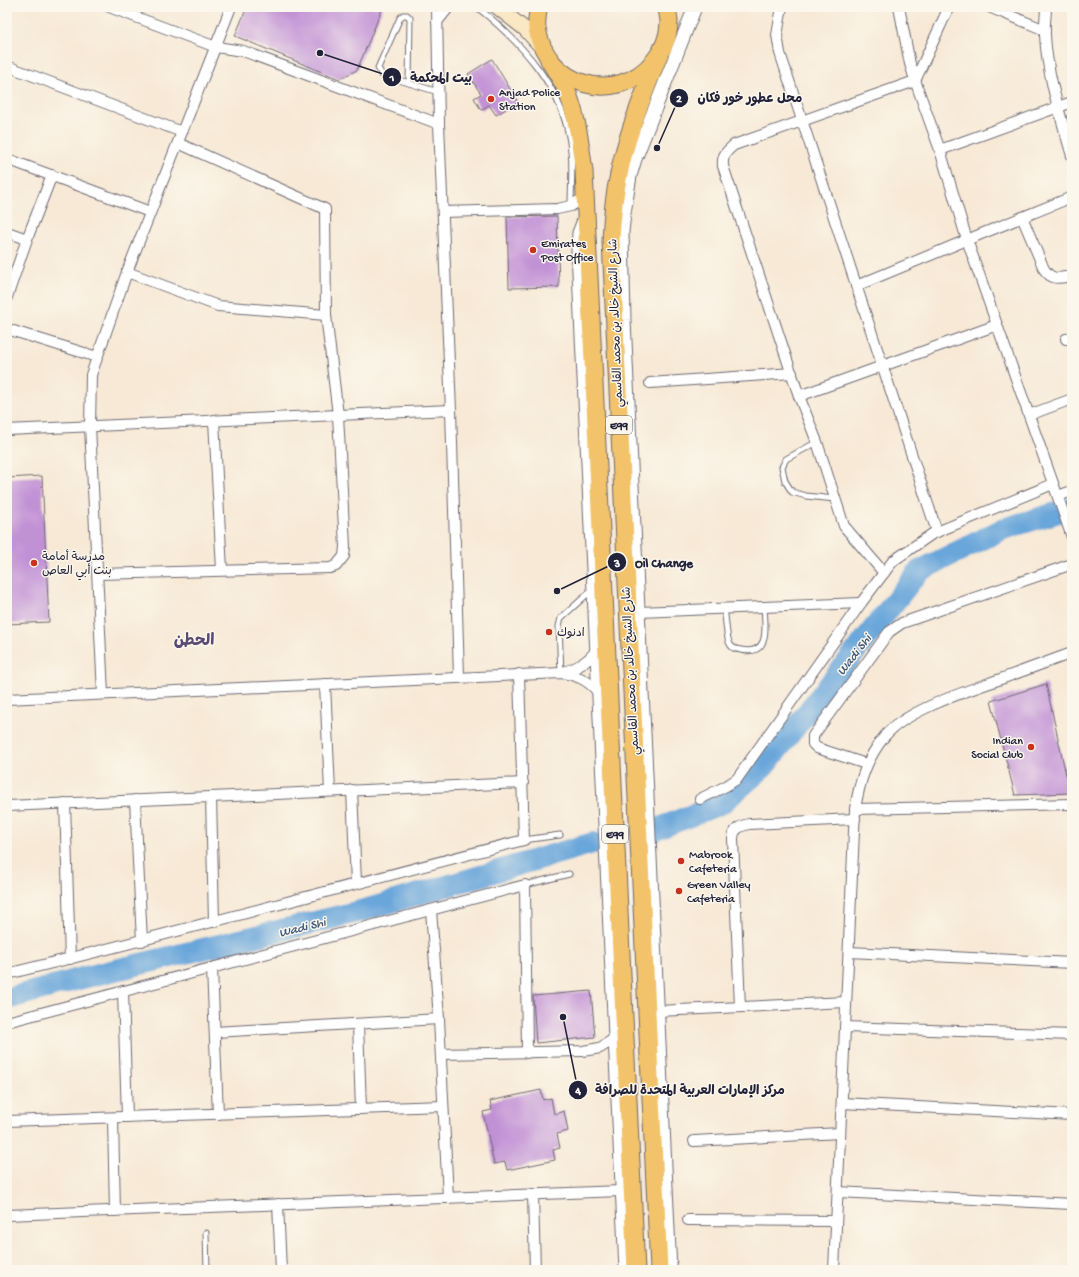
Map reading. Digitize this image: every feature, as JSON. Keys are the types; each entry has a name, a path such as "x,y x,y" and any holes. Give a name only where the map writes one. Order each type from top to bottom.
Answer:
{"highway":[{"name":"شارع الشيخ خالد بن محمد القاسمي","path":"538,7 537,27 546,54 565,87 574,115 580,143 586,196 594,483 607,776 614,803 630,1224 636,1270"},
{"path":"668,15 677,7"},
{"name":"شارع الشيخ خالد بن محمد القاسمي","path":"659,1270 663,1251 639,865 636,803 636,682 619,320 611,240 613,207 624,175 627,141 664,45 668,15"},
{"path":"546,54 562,73 578,82 596,87 615,86 632,80 648,69 659,55"},
{"path":"630,1224 642,1249 645,1270"}],"main road":[{"path":"497,7 525,30 546,54"}],"street":[{"path":"109,7 216,47 242,51 439,124"},
{"path":"103,694 90,426 91,375 127,272 231,7"},
{"path":"437,7 439,124 451,410 459,677"},
{"path":"437,22 449,7"},
{"path":"624,175 635,159 695,7"},
{"path":"782,7 777,35 780,53 801,121 937,532"},
{"path":"899,7 915,81 940,150 968,240 1071,535"},
{"path":"884,572 844,526 817,442 799,396 723,166 722,158 734,145 915,81 949,7"},
{"path":"989,7 1045,30"},
{"path":"1046,7 1045,30 1049,66 1058,107 1072,156"},
{"path":"7,66 182,132"},
{"path":"940,150 1072,102"},
{"path":"98,574 330,568 336,566 344,556 345,547 338,415 326,315 325,209 178,143"},
{"path":"7,159 150,212"},
{"path":"7,297 27,239 52,175"},
{"path":"443,212 557,208 571,206 586,196"},
{"path":"856,286 1072,197"},
{"path":"1022,217 1048,275 1059,278 1072,276"},
{"path":"7,232 27,239"},
{"path":"127,272 218,306 326,315"},
{"path":"619,320 638,612 636,682 658,1011 663,1251 670,1270"},
{"path":"799,396 998,325"},
{"path":"7,329 97,357"},
{"path":"650,383 792,374"},
{"path":"1029,415 1072,399"},
{"path":"7,430 451,410"},
{"path":"214,420 222,570"},
{"path":"594,483 593,589 598,692 607,776 614,1039 622,1191 630,1224 626,1270"},
{"path":"700,799 737,779 861,603 893,561 932,534 1053,484"},
{"path":"1058,496 1072,491"},
{"path":"866,764 817,748 813,744 813,736 889,632 895,626 1072,564"},
{"path":"638,612 861,603"},
{"path":"561,673 569,671 584,663 596,651"},
{"path":"834,1270 855,814 859,784 866,764 885,736 903,721 965,691 1072,652"},
{"path":"7,699 561,673 582,678 598,692"},
{"path":"7,974 142,941 356,883 524,840 519,674"},
{"path":"325,684 330,791"},
{"path":"7,806 523,783"},
{"path":"352,790 356,883"},
{"path":"211,797 214,922"},
{"path":"135,800 142,941"},
{"path":"65,803 70,959"},
{"path":"740,1007 733,834 736,829 742,825 855,814 1072,804"},
{"path":"7,1022 525,885 527,1052"},
{"path":"431,910 439,1019 448,1198"},
{"path":"849,952 1072,963"},
{"path":"212,968 218,1114"},
{"path":"123,991 126,1117"},
{"path":"658,1011 846,1002"},
{"path":"215,1032 439,1019"},
{"path":"358,1024 361,1109"},
{"path":"845,1027 1072,1035"},
{"path":"441,1054 592,1050 608,1044 614,1039"},
{"path":"842,1103 1072,1115"},
{"path":"7,1121 443,1106"},
{"path":"113,1118 115,1211"},
{"path":"694,1141 840,1133"},
{"path":"7,1215 622,1191"},
{"path":"838,1192 1072,1204"},
{"path":"533,1194 535,1270"},
{"path":"278,1204 281,1270"},
{"path":"688,1220 836,1221"}],"lane":[{"path":"476,7 500,26 527,53 543,75 559,105 569,135 571,150 571,206"},
{"path":"409,83 410,18 405,15 400,18 378,68 380,73 384,76 438,92"},
{"path":"817,442 786,458 782,467 785,481 792,492 806,496 835,499"},
{"path":"561,673 559,626 561,618 593,589"},
{"path":"724,609 729,643 734,649 755,651 762,645 765,634 764,607"},
{"path":"524,840 560,835"},
{"path":"525,885 569,874"},
{"path":"206,1233 207,1270"}],"building":[{"path":"247,7 383,7 357,70 339,79 235,36"},
{"path":"492,59 518,102 496,115 489,105 481,110 474,98 481,94 468,74"},
{"name":"Emirates Post Office","path":"557,216 559,287 509,288 507,217"},
{"path":"42,476 49,622 7,624 7,478"},
{"name":"Indian Social Club","path":"1046,684 1070,793 1015,795 991,701"},
{"path":"591,991 595,1037 536,1043 533,996"},
{"path":"541,1090 543,1100 551,1098 554,1114 564,1111 568,1131 557,1134 560,1148 553,1150 555,1160 507,1170 505,1162 494,1164 483,1112 492,1110 490,1101"}],"waterway":[{"name":"Wadi Shi","path":"655,830 722,803 764,767 919,571 1003,529 1072,508"},
{"name":"Wadi Shi","path":"7,999 82,978 361,911 593,843"}],"place":[{"name":"بيت المحكمة","path":"320,53"},
{"name":"Anjad Police Station","path":"491,99"},
{"name":"محل عطور خور فكان","path":"657,148"},
{"name":"Emirates Post Office","path":"533,250"},
{"name":"مدرسة أمامة بنت أبي العاص","path":"34,563"},
{"name":"Oil Change","path":"557,591"},
{"name":"ادنوك","path":"549,632"},
{"name":"Indian Social Club","path":"1031,747"},
{"name":"Mabrook Cafeteria","path":"681,861"},
{"name":"Green Valley Cafeteria","path":"679,891"},
{"name":"مركز الإمارات العربية المتحدة للصرافة","path":"563,1017"}],"district":[{"name":"الحطن","path":"194,639"}]}
